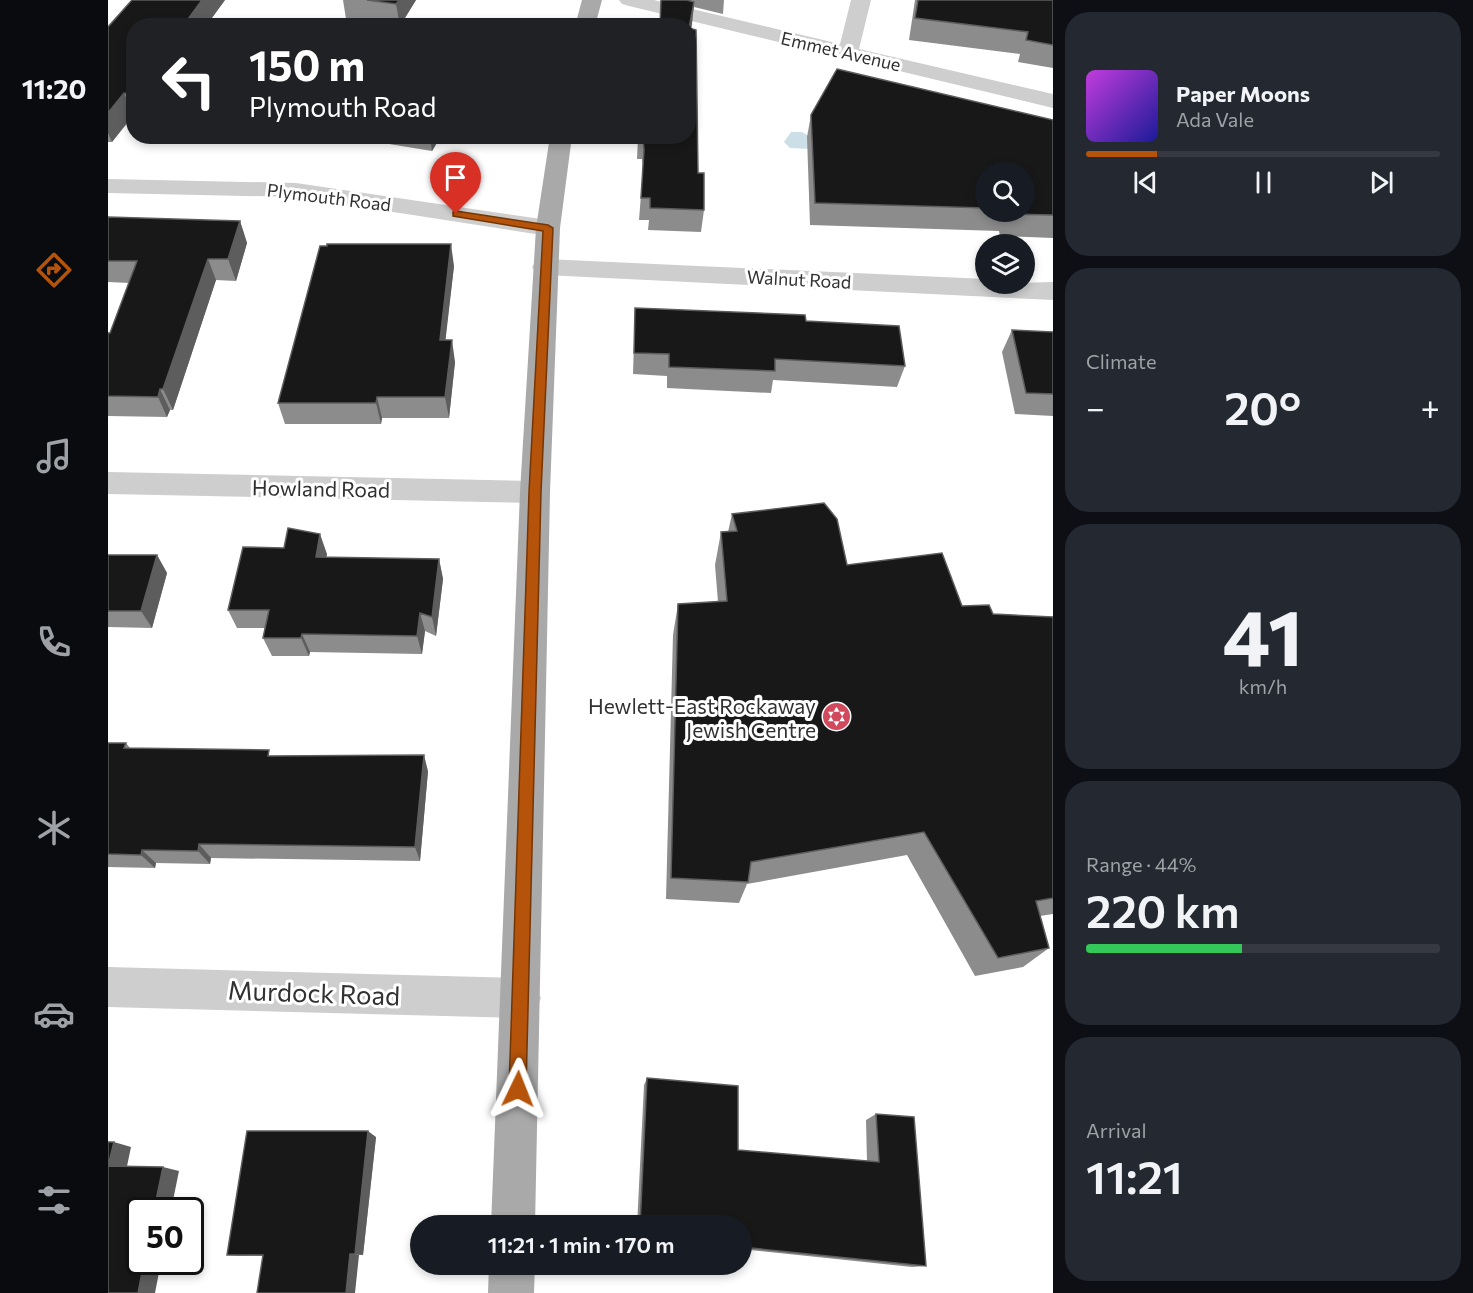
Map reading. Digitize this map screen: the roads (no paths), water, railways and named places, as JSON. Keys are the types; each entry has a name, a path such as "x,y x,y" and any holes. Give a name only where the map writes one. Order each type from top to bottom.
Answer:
{"main road":[{"path":"587,18 592,0"},
{"path":"513,1215 535,492 545,267 560,144"},
{"path":"511,1293 512,1275"}],"street":[{"name":"Emmet Avenue","path":"629,0 1053,101"},
{"path":"848,52 861,0"},
{"name":"Plymouth Road","path":"108,186 296,190 548,228"},
{"name":"Walnut Road","path":"545,267 1053,291"},
{"name":"Howland Road","path":"108,483 535,492"},
{"name":"Murdock Road","path":"108,987 521,998"}],"place":[{"name":"Hewlett-East Rockaway Jewish Centre","path":"837,717"}]}
